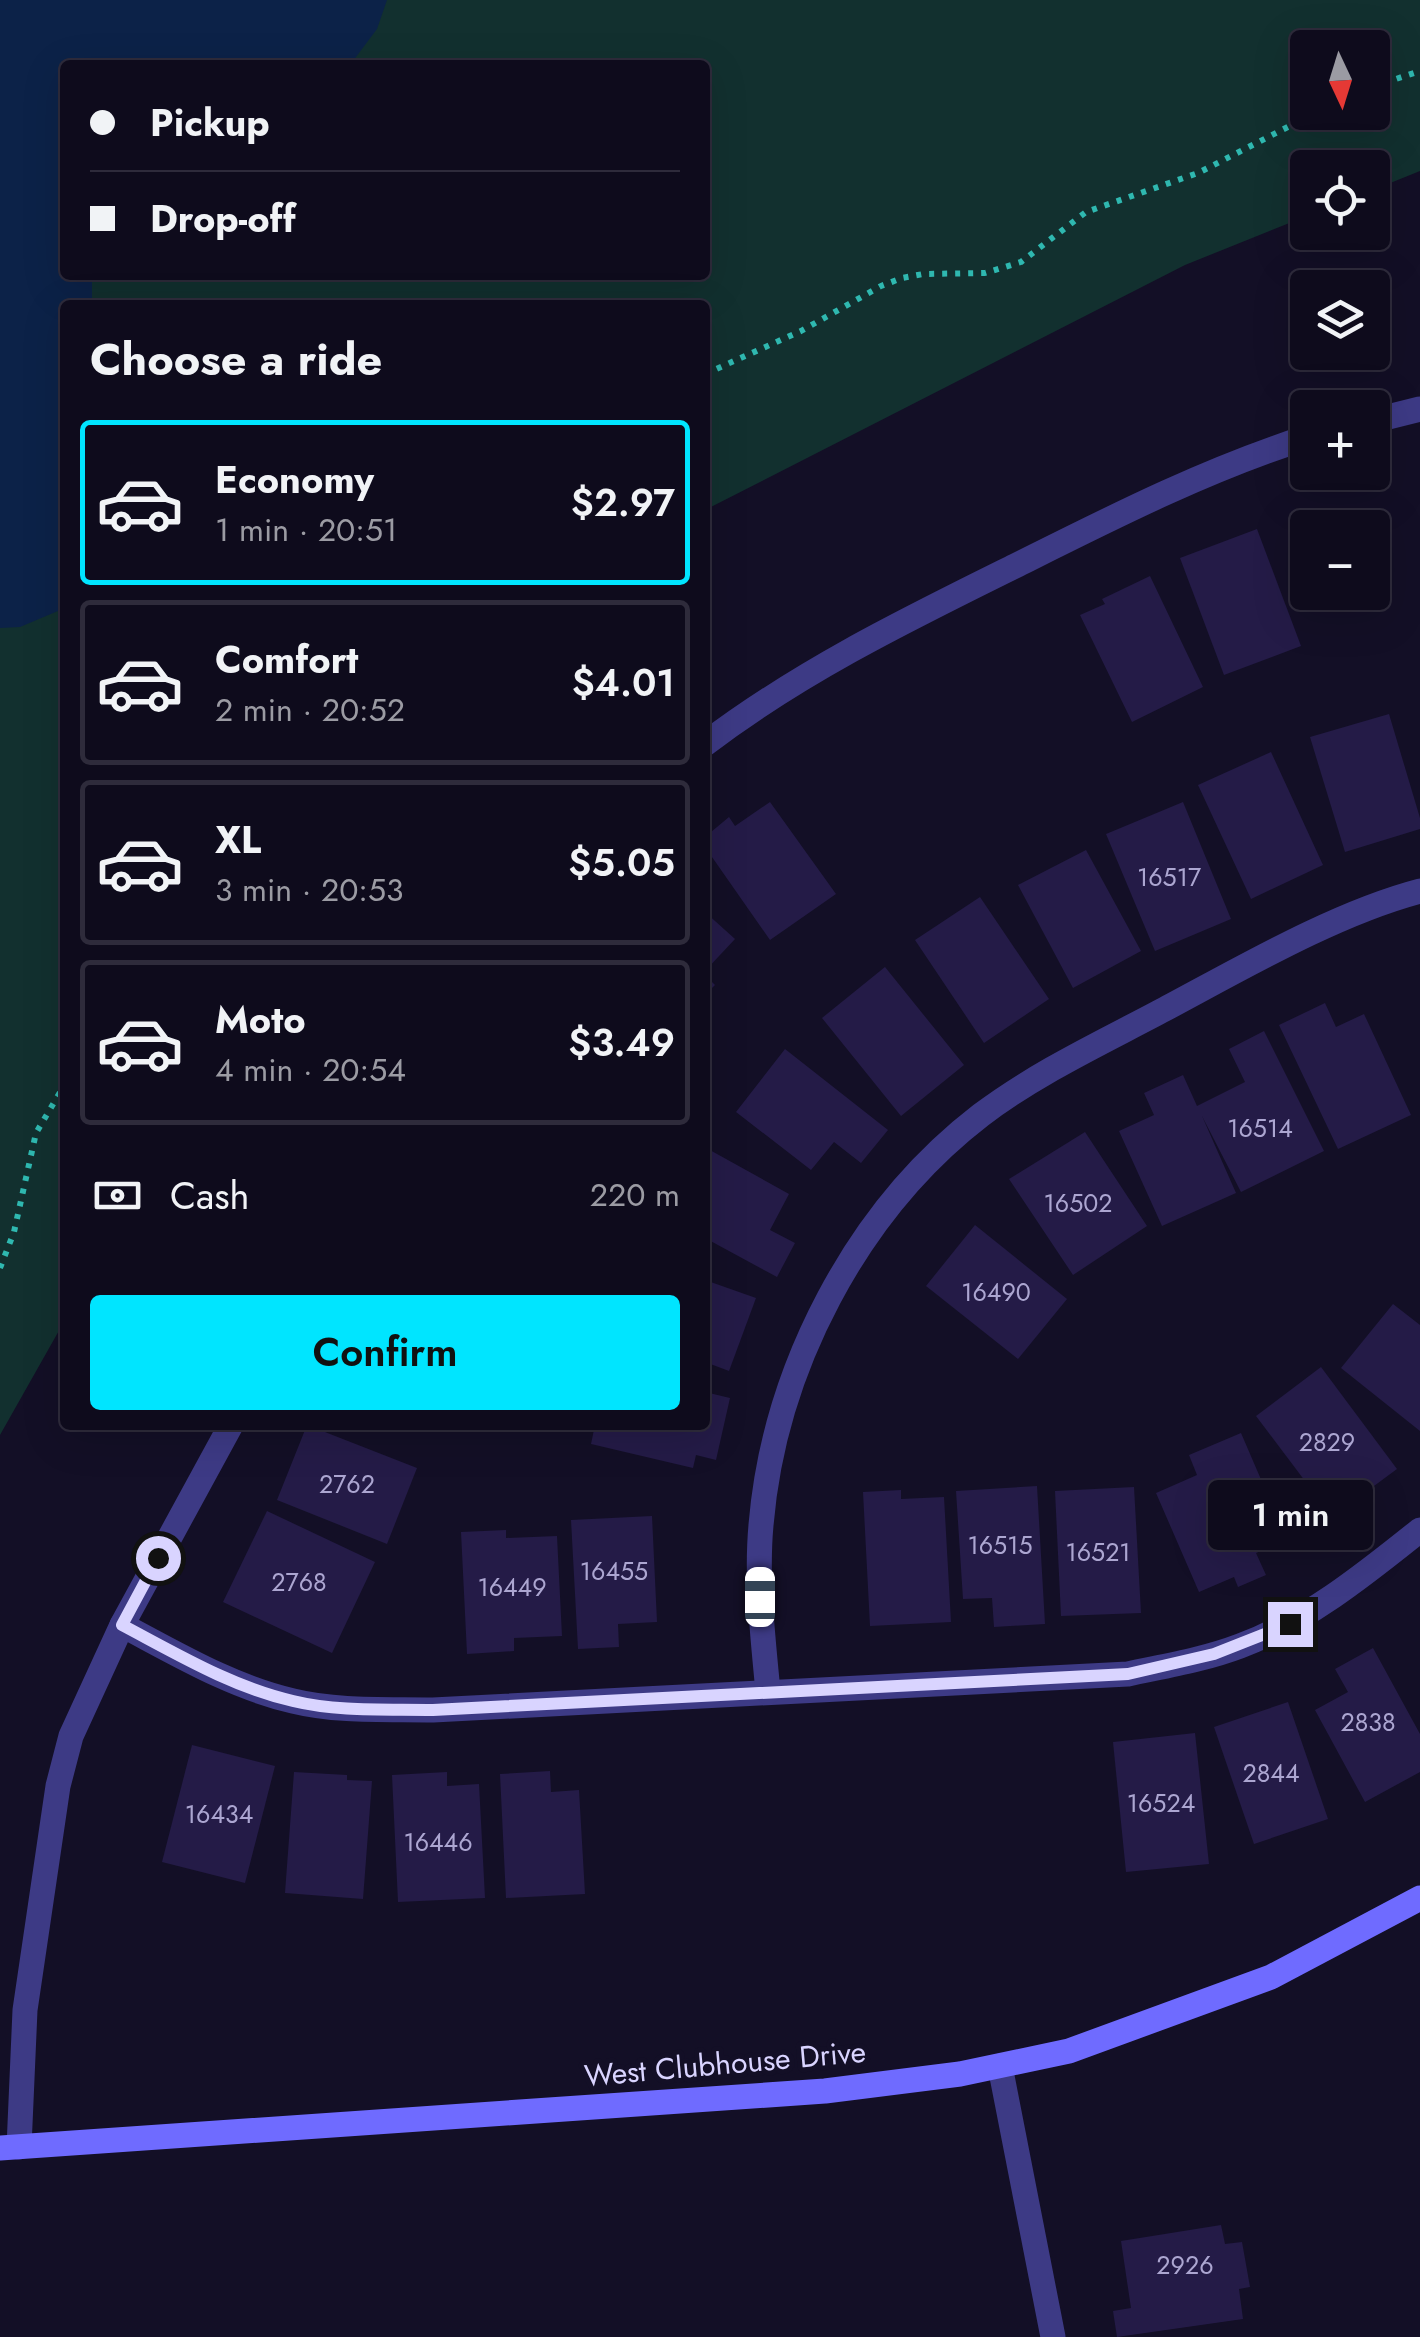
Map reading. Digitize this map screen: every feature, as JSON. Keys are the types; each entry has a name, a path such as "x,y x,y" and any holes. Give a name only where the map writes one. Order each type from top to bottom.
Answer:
{"street":[{"path":"1390,416 1420,409"},
{"path":"710,741 805,676 897,625 1170,489 1239,459 1290,443"},
{"path":"768,1692 760,1597 760,1529 782,1409 841,1278 884,1213 930,1161 981,1116 1050,1070 1336,922 1420,892"},
{"path":"9,2147 58,1786 71,1736 122,1625 227,1430"},
{"path":"122,1625 245,1686 294,1702 350,1708 433,1710 1128,1674 1240,1646 1290,1624 1369,1571 1420,1530"},
{"name":"West Clubhouse Drive","path":"9,2147 824,2092 960,2074 1069,2051 1271,1977 1420,1898"},
{"path":"1000,2066 1052,2337"}],"path":[{"path":"1390,82 1420,71"},
{"path":"710,372 801,331 902,278 985,273 1021,262 1086,212 1198,173 1290,126"},
{"path":"0,1268 14,1232 36,1133 60,1092"}],"green space":[{"path":"0,0 1420,0 1420,171 1390,183 1390,150 1290,150 1290,223 1185,265 710,507 710,300 60,300 60,1329 0,1435"}],"water":[{"path":"0,0 387,0 377,29 354,60 60,60 60,280 92,280 92,300 60,300 60,610 20,627 0,628"}],"building":[{"path":"1257,529 1301,646 1224,675 1180,558"},
{"path":"1150,576 1203,687 1132,722 1080,615 1105,604 1102,599"},
{"path":"1389,714 1420,829 1345,852 1310,737"},
{"path":"1271,752 1323,865 1251,899 1198,785"},
{"path":"770,802 836,894 770,940 710,854 710,833 729,817 735,826"},
{"path":"1183,802 1231,919 1155,951 1106,834"},
{"path":"1086,850 1141,951 1073,988 1018,885"},
{"path":"980,897 1049,999 984,1043 915,940"},
{"path":"710,916 735,939 710,966"},
{"path":"885,967 964,1065 901,1116 822,1018"},
{"path":"1325,1003 1336,1027 1364,1014 1411,1115 1338,1149 1279,1025"},
{"path":"1264,1031 1324,1151 1241,1192 1202,1116 1236,1193 1162,1226 1119,1131 1154,1115 1144,1093 1183,1075 1197,1106 1245,1082 1229,1049"},
{"path":"785,1049 888,1130 861,1163 834,1142 811,1170 736,1112"},
{"path":"1085,1132 1147,1226 1073,1275 1009,1179"},
{"path":"710,1150 789,1194 770,1230 795,1243 777,1277 710,1241"},
{"path":"975,1225 1067,1299 1018,1359 926,1286"},
{"path":"710,1282 756,1298 729,1371 710,1364"},
{"path":"1393,1304 1420,1325 1420,1431 1341,1368"},
{"path":"1321,1367 1397,1469 1332,1517 1256,1416"},
{"path":"710,1393 730,1398 716,1460 696,1455 693,1468 591,1444 594,1430 710,1430"},
{"path":"305,1430 320,1430 417,1468 387,1544 277,1500"},
{"path":"1241,1433 1287,1540 1256,1553 1266,1575 1238,1587 1234,1577 1199,1592 1156,1493 1197,1475 1189,1455"},
{"path":"1037,1486 1045,1624 994,1627 992,1598 963,1599 956,1491"},
{"path":"1134,1487 1141,1613 1061,1616 1055,1491"},
{"path":"901,1490 901,1499 944,1497 951,1622 870,1626 863,1492"},
{"path":"267,1511 375,1562 332,1653 223,1602"},
{"path":"652,1516 657,1622 618,1624 619,1647 578,1649 571,1520"},
{"path":"506,1530 506,1538 557,1536 562,1636 514,1638 514,1651 467,1654 461,1532"},
{"path":"1373,1648 1420,1734 1420,1772 1365,1802 1315,1710 1348,1692 1335,1669"},
{"path":"1288,1702 1328,1819 1254,1844 1214,1727"},
{"path":"1195,1733 1209,1864 1126,1872 1113,1742"},
{"path":"192,1745 275,1766 245,1883 162,1862"},
{"path":"550,1771 551,1792 579,1790 585,1894 506,1898 500,1774"},
{"path":"294,1772 347,1775 347,1780 372,1781 363,1899 285,1893"},
{"path":"447,1772 447,1786 479,1784 485,1898 398,1902 392,1775"},
{"path":"1221,2225 1225,2244 1242,2242 1250,2287 1239,2289 1243,2319 1117,2337 1113,2311 1131,2308 1121,2241"}],"route":[{"path":"158,1558 122,1625 245,1686 294,1702 350,1708 433,1710 1128,1674 1240,1646 1290,1624"}]}
